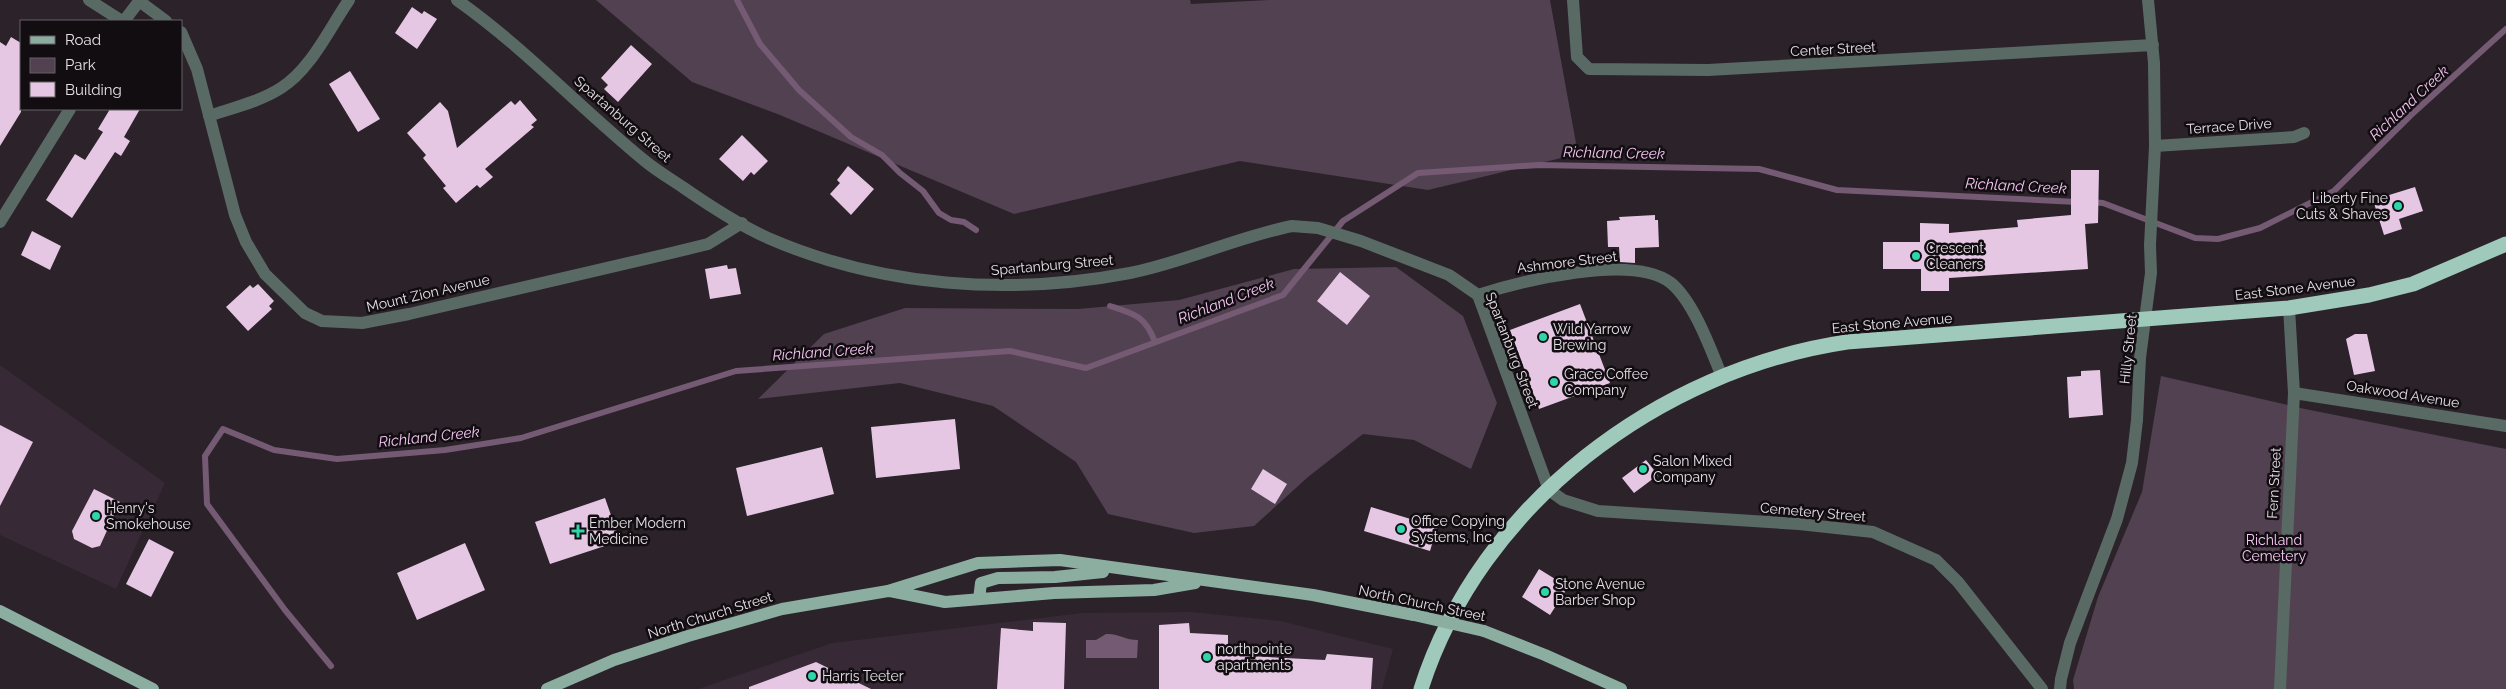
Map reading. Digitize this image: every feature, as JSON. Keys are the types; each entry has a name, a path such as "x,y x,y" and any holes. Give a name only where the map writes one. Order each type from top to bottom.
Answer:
{"highway":[{"name":"East Stone Avenue","path":"1421,689 1429,665 1466,591 1493,551 1549,490 1584,458 1620,431 1653,410 1722,377 1771,358 1847,342 2147,317 2289,308 2369,295 2413,284 2506,244"}],"main road":[{"name":"North Church Street","path":"547,689 614,660 726,625 782,610 888,590 978,563 1060,560 1313,595 1484,631 1545,655 1621,689"},
{"path":"979,599 981,583 998,578 1055,577 1123,570"},
{"name":"North Church Street","path":"888,590 945,602 1054,593 1154,590 1208,581"},
{"path":"0,611 153,689"}],"street":[{"path":"89,0 121,20"},
{"path":"209,116 256,100 282,88 304,67 349,0"},
{"name":"Spartanburg Street","path":"458,0 497,28 646,162 707,204 767,237 814,255 858,267 915,278 987,286 1027,285 1099,278 1133,272 1292,226 1318,228 1361,241 1449,275 1478,295 1549,490"},
{"name":"Center Street","path":"1573,0 1577,57 1589,69 1708,70 2152,45"},
{"name":"Hilly Street","path":"2060,689 2070,643 2116,519 2132,463 2138,420 2140,358 2147,317 2151,273 2150,245 2155,146 2152,45 2148,0"},
{"path":"124,20 139,1 165,20"},
{"name":"Mount Zion Avenue","path":"182,34 197,69 235,215 254,259 276,286 305,313 322,321 362,323 409,314 667,254 708,244 742,223"},
{"path":"0,222 69,110"},
{"name":"Terrace Drive","path":"2155,146 2294,137 2304,133"},
{"name":"Ashmore Street","path":"1478,295 1506,286 1593,271 1635,269 1650,272 1672,284 1697,318 1722,377"},
{"name":"Fern Street","path":"2280,689 2294,393 2289,308"},
{"name":"Oakwood Avenue","path":"2294,393 2506,426"},
{"name":"Cemetery Street","path":"1549,490 1563,500 1598,511 1799,524 1872,532 1936,560 1958,582 2042,689"}],"shaded area":[{"path":"0,365 165,483 116,589 0,535"},
{"path":"1192,612 1281,621 1393,649 1382,689 698,689 832,643 1082,613"},
{"path":"1106,634 1138,640 1137,658 1086,658 1086,640 1096,640"}],"green space":[{"path":"596,0 1190,0 1191,4 1269,0 1550,0 1578,154 1428,190 1240,161 1014,214 780,115 692,82"},
{"path":"1396,267 1463,316 1497,403 1471,469 1414,440 1363,434 1308,477 1254,526 1194,533 1108,514 1076,462 993,406 900,383 758,399 824,334 905,308 1078,309 1179,300 1294,269"},
{"name":"Richland Cemetery","path":"2161,376 2305,409 2506,449 2506,689 2074,689 2073,680 2098,597 2142,492"}],"building":[{"path":"412,7 422,14 424,11 437,19 417,49 395,33"},
{"path":"11,37 20,42 21,112 0,146 0,42 6,46"},
{"path":"631,45 652,64 618,102 604,89 608,85 601,78"},
{"path":"350,71 380,119 358,132 329,84"},
{"path":"520,100 537,120 531,125 534,127 485,169 493,177 480,188 477,185 456,203 443,188 446,186 423,158 426,155 407,133 440,102 448,111 457,148 511,101 515,105"},
{"path":"109,110 139,110 124,137 130,141 121,156 115,152 72,218 46,200 75,154 85,160 103,132 98,129"},
{"path":"742,135 768,161 754,175 751,172 743,181 719,159"},
{"path":"848,166 874,189 851,215 830,194 840,183 837,180"},
{"path":"2071,170 2099,170 2098,223 2085,224 2088,269 1949,278 1949,291 1921,291 1921,269 1883,269 1883,242 1920,242 1920,223 1949,224 1949,233 2018,227 2017,220 2071,215"},
{"name":"Liberty Fine Cuts & Shaves","path":"2415,187 2423,211 2399,219 2402,229 2384,235 2373,200"},
{"path":"1655,215 1655,220 1658,220 1659,247 1635,248 1635,263 1620,262 1619,247 1608,247 1607,221 1620,220 1619,217"},
{"path":"32,231 61,246 50,270 21,255"},
{"path":"727,265 728,269 736,268 741,294 710,299 705,269"},
{"path":"1340,272 1370,296 1347,325 1317,301"},
{"path":"258,284 274,301 269,306 272,309 248,331 226,307 250,285 253,288"},
{"path":"1580,304 1610,383 1539,409 1510,330"},
{"path":"2355,334 2367,334 2375,371 2354,375 2346,339"},
{"path":"2100,370 2103,415 2069,418 2067,377 2081,376 2081,371"},
{"path":"955,419 960,469 876,478 871,427"},
{"path":"0,425 33,442 0,506"},
{"path":"822,447 834,494 747,516 736,468"},
{"name":"Salon Mixed Company","path":"1646,460 1658,475 1634,493 1622,478"},
{"path":"1263,469 1287,484 1275,504 1251,489"},
{"name":"Henry's Smokehouse","path":"94,489 120,502 100,546 92,548 74,539 72,531"},
{"name":"Ember Modern Medicine","path":"605,498 620,541 550,564 535,522"},
{"name":"Office Copying Systems, Inc","path":"1371,507 1437,527 1430,551 1364,531"},
{"path":"149,539 174,552 151,597 126,584"},
{"path":"465,543 485,590 417,620 397,573"},
{"name":"Stone Avenue Barber Shop","path":"1539,569 1568,587 1550,615 1522,597"},
{"path":"1033,622 1066,623 1064,689 997,689 1001,628 1033,631"},
{"name":"northpointe apartments","path":"1189,623 1190,633 1228,635 1228,655 1325,660 1327,654 1373,658 1371,689 1159,689 1159,625"},
{"name":"Harris Teeter","path":"816,662 871,689 749,689 749,687"}],"waterway":[{"path":"737,0 760,44 799,90 851,137 882,155 900,173 923,191 939,213 951,220 964,222 976,230"},
{"name":"Richland Creek","path":"2090,202 2103,203 2195,238 2218,239 2260,228 2334,191 2411,115 2506,29"},
{"name":"Richland Creek","path":"331,666 285,610 207,504 205,456 223,429 274,450 337,459 445,450 521,438 736,371 1010,351 1086,368 1283,295 1343,221 1418,173 1539,165 1759,169 1837,190 2077,202"},
{"path":"1110,306 1138,317 1143,321 1155,342"}],"place":[{"name":"Liberty Fine Cuts & Shaves","path":"2398,206"},
{"name":"Crescent Cleaners","path":"1916,256"},
{"name":"Wild Yarrow Brewing","path":"1543,337"},
{"name":"Grace Coffee Company","path":"1554,382"},
{"name":"Salon Mixed Company","path":"1643,469"},
{"name":"Henry's Smokehouse","path":"96,516"},
{"name":"Office Copying Systems, Inc","path":"1401,529"},
{"name":"Ember Modern Medicine","path":"578,531"},
{"name":"Stone Avenue Barber Shop","path":"1545,592"},
{"name":"northpointe apartments","path":"1207,657"},
{"name":"Harris Teeter","path":"812,676"}]}
